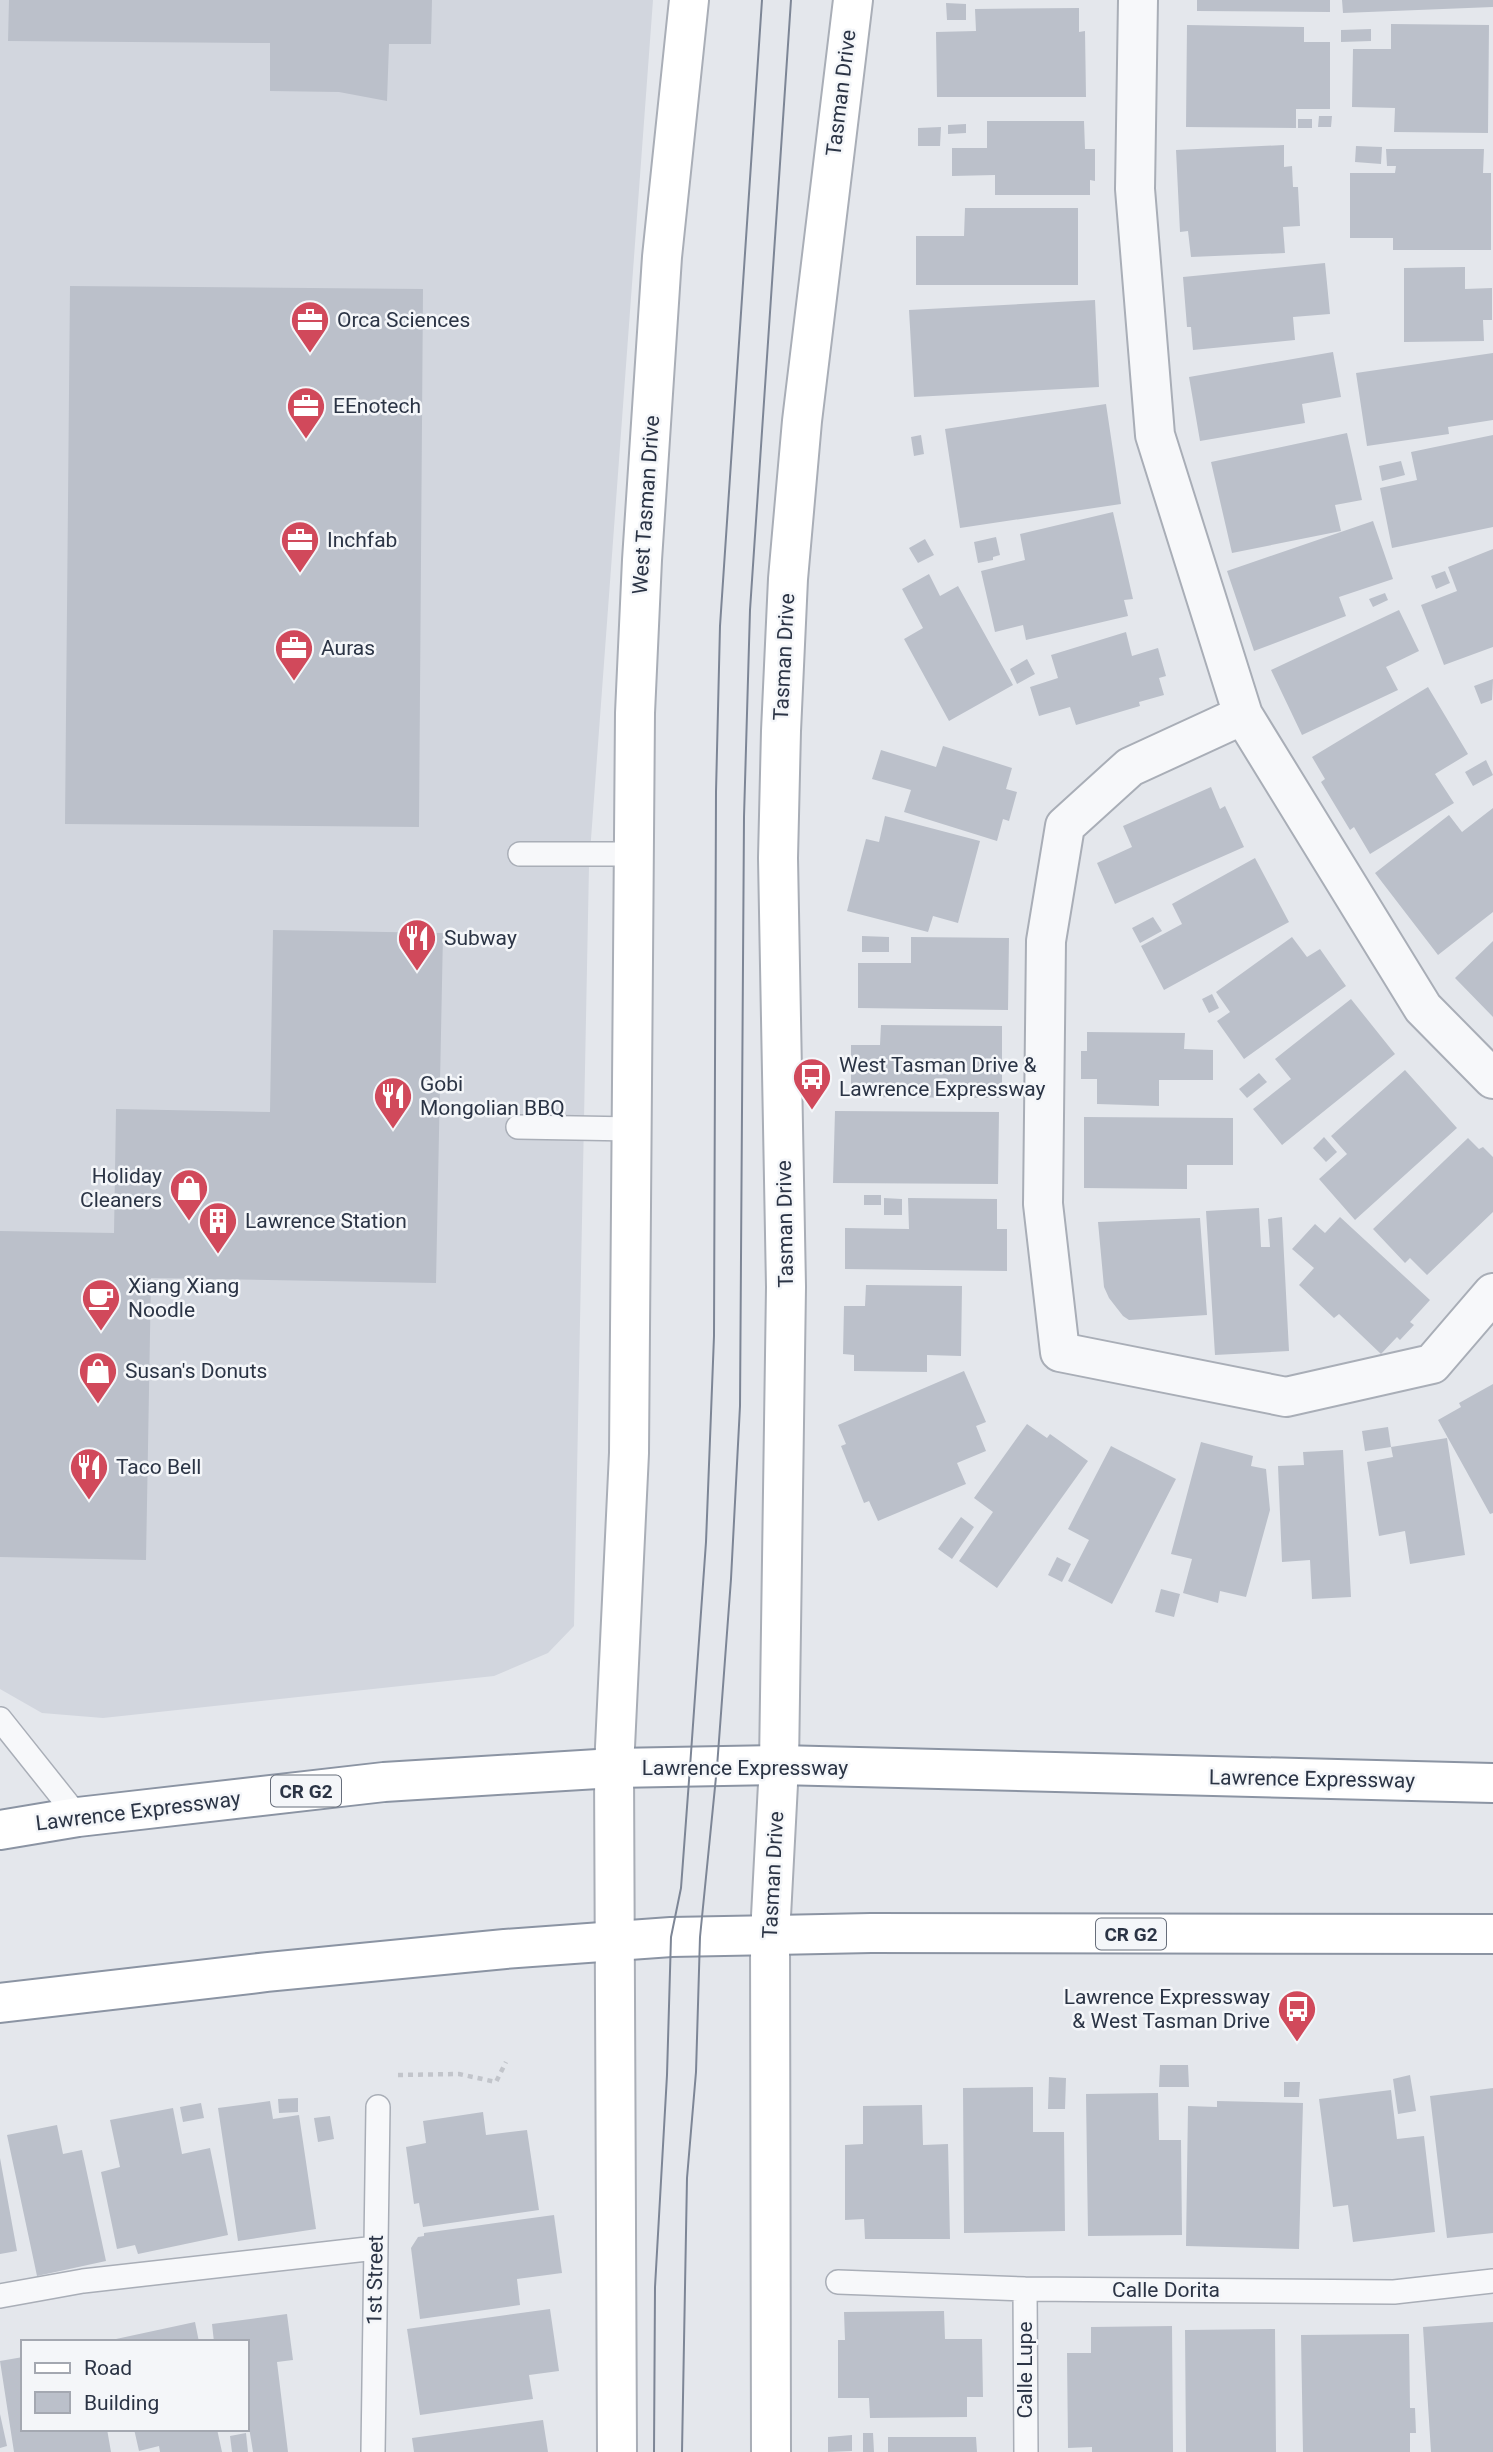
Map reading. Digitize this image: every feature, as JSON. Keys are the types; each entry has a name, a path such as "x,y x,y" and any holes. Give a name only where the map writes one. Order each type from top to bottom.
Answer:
{"main road":[{"name":"West Tasman Drive","path":"632,854 642,560 662,257 689,0"},
{"name":"Tasman Drive","path":"771,2452 770,1935 779,1765 786,1300 778,858 781,718 788,579 802,421 853,0"},
{"path":"617,2452 614,1768 629,1453 633,1129 632,854"},
{"name":"Lawrence Expressway","path":"0,1830 78,1817 384,1782 614,1768 779,1765 1493,1783"},
{"name":"CR G2","path":"0,2003 267,1972 614,1941 871,1933 1493,1934"}],"street":[{"path":"1138,0 1135,189 1155,435 1243,715 1423,1008 1493,1079"},
{"path":"1243,715 1130,767 1065,826 1046,941 1043,1204 1059,1352 1286,1397 1432,1364 1493,1293"}],"lane":[{"path":"520,854 632,854"},
{"path":"518,1127 633,1129"},
{"path":"0,1719 78,1817"},
{"name":"1st Street","path":"373,2452 378,2107"},
{"path":"0,2295 83,2281 376,2248"},
{"name":"Calle Dorita","path":"838,2282 1025,2289 1394,2292 1493,2281"},
{"name":"Calle Lupe","path":"1025,2289 1026,2452"}],"path":[{"path":"390,2076 451,2074 495,2082 506,2062"}],"shaded area":[{"path":"0,0 653,0 589,866 574,1626 548,1653 494,1676 103,1718 42,1713 0,1689"}],"building":[{"path":"9,0 432,0 431,44 389,44 387,101 339,92 270,91 270,43 8,41"},
{"path":"1197,0 1330,0 1330,12 1197,11"},
{"path":"1342,0 1493,0 1493,7 1343,13"},
{"path":"946,3 966,4 966,20 947,20"},
{"path":"1079,8 1079,32 1085,31 1086,97 937,97 936,32 976,31 975,9"},
{"path":"1391,24 1489,25 1488,133 1394,132 1395,108 1352,107 1353,49 1391,49"},
{"path":"1187,25 1304,27 1304,42 1330,42 1330,109 1296,109 1296,128 1186,127"},
{"path":"1371,29 1371,41 1341,42 1341,30"},
{"path":"1319,116 1332,116 1331,127 1318,127"},
{"path":"1298,119 1312,119 1312,128 1298,128"},
{"path":"987,121 1084,121 1085,149 1095,149 1095,181 1090,180 1090,195 995,195 995,175 952,176 952,148 987,148"},
{"path":"966,124 966,133 948,134 948,125"},
{"path":"941,127 940,146 918,146 918,128"},
{"path":"1284,145 1284,167 1292,166 1293,187 1298,187 1300,226 1283,227 1285,253 1191,257 1188,231 1180,232 1176,150"},
{"path":"1356,146 1382,147 1381,164 1355,162"},
{"path":"1386,149 1484,149 1483,173 1491,173 1491,250 1393,250 1393,238 1350,238 1350,173 1395,173 1396,166 1387,166"},
{"path":"965,208 1078,208 1078,285 916,285 916,236 964,236"},
{"path":"1325,263 1330,314 1293,317 1295,340 1193,350 1191,327 1187,327 1183,277"},
{"path":"1465,267 1465,289 1492,288 1492,320 1483,320 1484,341 1404,342 1404,268"},
{"path":"70,286 423,289 419,827 65,824"},
{"path":"1095,300 1099,387 914,397 909,310"},
{"path":"1333,352 1341,397 1302,404 1305,423 1200,441 1189,377"},
{"path":"1493,353 1493,420 1448,427 1449,434 1367,446 1356,373"},
{"path":"1106,404 1121,504 960,528 945,429"},
{"path":"1347,433 1362,500 1335,505 1341,531 1232,553 1211,462"},
{"path":"921,435 924,454 914,456 911,437"},
{"path":"1493,435 1493,527 1392,548 1380,488 1417,480 1411,452"},
{"path":"1401,461 1405,475 1382,481 1379,466"},
{"path":"1113,512 1133,599 1124,600 1128,616 1026,640 1023,625 995,632 981,571 1025,560 1020,534"},
{"path":"1373,521 1393,579 1339,597 1346,616 1254,651 1227,571"},
{"path":"996,537 1000,555 993,557 993,560 978,563 974,542"},
{"path":"925,539 934,555 918,563 909,548"},
{"path":"1493,549 1493,647 1444,665 1421,605 1457,591 1448,567"},
{"path":"1445,571 1450,583 1436,589 1431,576"},
{"path":"929,574 940,596 958,586 1013,685 949,721 904,639 923,628 902,589"},
{"path":"1385,593 1388,600 1373,607 1369,599"},
{"path":"1399,610 1419,651 1386,667 1398,690 1302,735 1271,670"},
{"path":"1126,632 1132,656 1158,648 1166,676 1159,678 1164,695 1139,702 1140,706 1076,725 1070,707 1039,716 1030,687 1058,678 1051,655"},
{"path":"1027,659 1035,674 1017,684 1010,669"},
{"path":"1493,679 1492,700 1481,704 1474,686"},
{"path":"1428,687 1468,754 1435,774 1454,803 1370,854 1354,827 1350,830 1321,782 1325,779 1312,757"},
{"path":"943,746 1012,768 1006,789 1017,792 1009,821 1003,819 997,841 904,812 911,790 872,779 881,750 936,767"},
{"path":"1486,760 1493,775 1473,786 1465,772"},
{"path":"1211,787 1220,809 1225,806 1244,847 1115,904 1097,863 1132,847 1123,826"},
{"path":"1493,808 1493,912 1438,955 1375,873 1449,815 1462,832"},
{"path":"885,816 980,841 958,923 933,916 928,932 847,911 866,839 879,842"},
{"path":"1255,858 1289,922 1164,990 1141,946 1182,924 1172,904"},
{"path":"1153,917 1162,931 1140,943 1132,928"},
{"name":"Lawrence Station","path":"273,930 443,933 436,1283 151,1278 146,1560 0,1557 0,1231 114,1233 116,1109 270,1112"},
{"path":"862,936 889,937 889,952 862,952"},
{"path":"911,937 1009,938 1008,1010 858,1008 858,963 911,963"},
{"path":"1292,937 1307,957 1320,949 1346,986 1244,1059 1217,1021 1230,1012 1216,992"},
{"path":"1493,941 1493,1017 1455,978"},
{"path":"1212,994 1219,1008 1209,1013 1202,999"},
{"path":"1351,999 1395,1054 1282,1145 1253,1109 1291,1079 1275,1059"},
{"path":"881,1025 1002,1026 1002,1098 851,1097 851,1045 880,1045"},
{"path":"1087,1032 1185,1033 1184,1049 1213,1050 1213,1080 1159,1080 1159,1106 1097,1104 1097,1079 1081,1079 1081,1051 1087,1051"},
{"path":"1405,1070 1457,1128 1355,1220 1319,1179 1347,1154 1331,1136"},
{"path":"1259,1073 1267,1082 1247,1098 1239,1089"},
{"path":"835,1111 999,1112 998,1184 833,1183"},
{"path":"1084,1117 1233,1118 1233,1165 1187,1165 1187,1189 1084,1188"},
{"path":"1324,1137 1337,1152 1326,1162 1313,1148"},
{"path":"1468,1138 1479,1149 1483,1147 1493,1157 1493,1212 1427,1275 1410,1258 1405,1263 1373,1229"},
{"path":"864,1195 881,1195 881,1205 864,1205"},
{"path":"884,1198 902,1199 902,1215 884,1215"},
{"path":"908,1198 997,1199 997,1229 1007,1229 1007,1271 845,1269 845,1228 909,1229"},
{"path":"1259,1208 1261,1247 1270,1247 1268,1219 1282,1217 1289,1351 1215,1355 1206,1211"},
{"path":"1340,1217 1430,1300 1410,1322 1414,1325 1400,1340 1397,1337 1381,1354 1339,1314 1334,1318 1299,1285 1314,1268 1292,1249 1315,1224 1325,1233"},
{"path":"1200,1218 1207,1315 1129,1320 1123,1316 1104,1287 1098,1222"},
{"path":"866,1285 962,1286 961,1356 927,1355 927,1372 854,1371 854,1355 843,1354 844,1306 865,1306"},
{"path":"964,1371 986,1422 976,1426 986,1451 957,1463 966,1484 878,1521 869,1501 864,1503 841,1446 846,1444 838,1425"},
{"path":"1493,1384 1493,1513 1490,1514 1438,1420 1461,1407 1459,1403"},
{"path":"1027,1424 1047,1438 1050,1434 1088,1461 997,1588 959,1561 993,1512 974,1498"},
{"path":"1388,1427 1391,1447 1365,1451 1362,1431"},
{"path":"1447,1438 1465,1555 1410,1564 1405,1531 1379,1536 1367,1462 1393,1457 1391,1447"},
{"path":"1201,1442 1253,1456 1251,1466 1266,1469 1270,1510 1246,1597 1220,1591 1218,1603 1183,1593 1192,1559 1171,1554"},
{"path":"1111,1446 1176,1479 1112,1604 1068,1581 1089,1540 1068,1529"},
{"path":"1343,1450 1351,1597 1312,1599 1310,1560 1282,1562 1278,1466 1304,1465 1303,1452"},
{"path":"961,1517 974,1527 952,1559 938,1549"},
{"path":"1057,1557 1071,1564 1062,1582 1048,1575"},
{"path":"1161,1589 1180,1594 1174,1617 1155,1612"},
{"path":"1160,2065 1188,2065 1189,2087 1159,2087"},
{"path":"1410,2075 1416,2111 1398,2114 1393,2079"},
{"path":"1049,2077 1066,2078 1065,2109 1048,2109"},
{"path":"1284,2082 1300,2082 1299,2097 1284,2097"},
{"path":"1033,2087 1033,2132 1064,2132 1065,2231 964,2233 963,2088"},
{"path":"1493,2088 1493,2233 1447,2238 1430,2096"},
{"path":"1391,2090 1397,2139 1424,2136 1435,2232 1353,2242 1348,2205 1333,2207 1319,2099"},
{"path":"1158,2093 1159,2140 1181,2140 1182,2235 1088,2236 1086,2094"},
{"path":"298,2098 298,2112 279,2113 278,2099"},
{"path":"270,2101 273,2119 299,2115 316,2229 238,2241 218,2108"},
{"path":"1217,2101 1303,2103 1299,2249 1186,2246 1188,2106 1217,2107"},
{"path":"201,2103 204,2118 183,2122 180,2107"},
{"path":"922,2105 923,2145 948,2144 950,2239 865,2239 864,2219 845,2220 845,2145 863,2144 863,2106"},
{"path":"173,2108 182,2154 210,2148 228,2235 138,2254 135,2245 117,2249 101,2172 120,2167 110,2120"},
{"path":"483,2112 486,2135 527,2130 539,2210 423,2227 419,2203 414,2204 406,2147 426,2143 423,2121"},
{"path":"330,2116 334,2139 318,2142 314,2118"},
{"path":"57,2125 63,2154 82,2150 106,2261 37,2276 7,2135"},
{"path":"0,2158 17,2251 0,2254"},
{"path":"554,2215 562,2273 517,2279 520,2305 420,2319 411,2248 418,2237 424,2236 424,2233"},
{"path":"550,2309 559,2371 529,2375 533,2399 420,2415 407,2329"},
{"path":"944,2311 945,2339 982,2339 983,2397 967,2397 967,2417 870,2418 869,2398 838,2398 838,2340 845,2340 844,2312"},
{"path":"287,2314 293,2360 277,2362 288,2452 253,2452 248,2421 248,2340 214,2340 212,2324"},
{"path":"195,2322 199,2340 116,2340"},
{"path":"1493,2322 1493,2452 1431,2452 1423,2327"},
{"path":"1172,2326 1173,2452 1092,2452 1092,2447 1068,2448 1067,2353 1091,2353 1091,2327"},
{"path":"1275,2329 1276,2452 1186,2452 1185,2330"},
{"path":"1409,2334 1410,2408 1415,2408 1416,2433 1410,2433 1410,2452 1303,2452 1301,2335"},
{"path":"21,2357 21,2431 107,2431 111,2452 14,2452 0,2361"},
{"path":"0,2414 7,2446 0,2448"},
{"path":"543,2420 548,2452 414,2452 412,2438"},
{"path":"134,2431 217,2431 222,2452 160,2452 159,2446 139,2451"},
{"path":"246,2433 248,2452 232,2452 230,2436"},
{"path":"863,2433 873,2433 874,2452 863,2452"},
{"path":"852,2435 852,2451 828,2452 828,2437"},
{"path":"888,2437 976,2437 977,2452 888,2452"}],"tram line":[{"path":"654,2452 655,2287 667,2075 671,1937 681,1888 690,1767 706,1542 714,1336 716,792 720,626 762,0"},
{"path":"682,2452 687,2178 696,2072 700,1937 717,1767 740,1406 744,817 750,610 791,0"}],"place":[{"name":"Orca Sciences","path":"310,354"},
{"name":"EEnotech","path":"306,440"},
{"name":"Inchfab","path":"300,574"},
{"name":"Auras","path":"294,682"},
{"name":"Subway","path":"417,972"},
{"name":"West Tasman Drive & Lawrence Expressway","path":"812,1111"},
{"name":"Gobi Mongolian BBQ","path":"393,1130"},
{"name":"Holiday Cleaners","path":"189,1222"},
{"name":"Lawrence Station","path":"218,1255"},
{"name":"Xiang Xiang Noodle","path":"101,1332"},
{"name":"Susan's Donuts","path":"98,1405"},
{"name":"Taco Bell","path":"89,1501"},
{"name":"Lawrence Expressway & West Tasman Drive","path":"1297,2043"}]}
